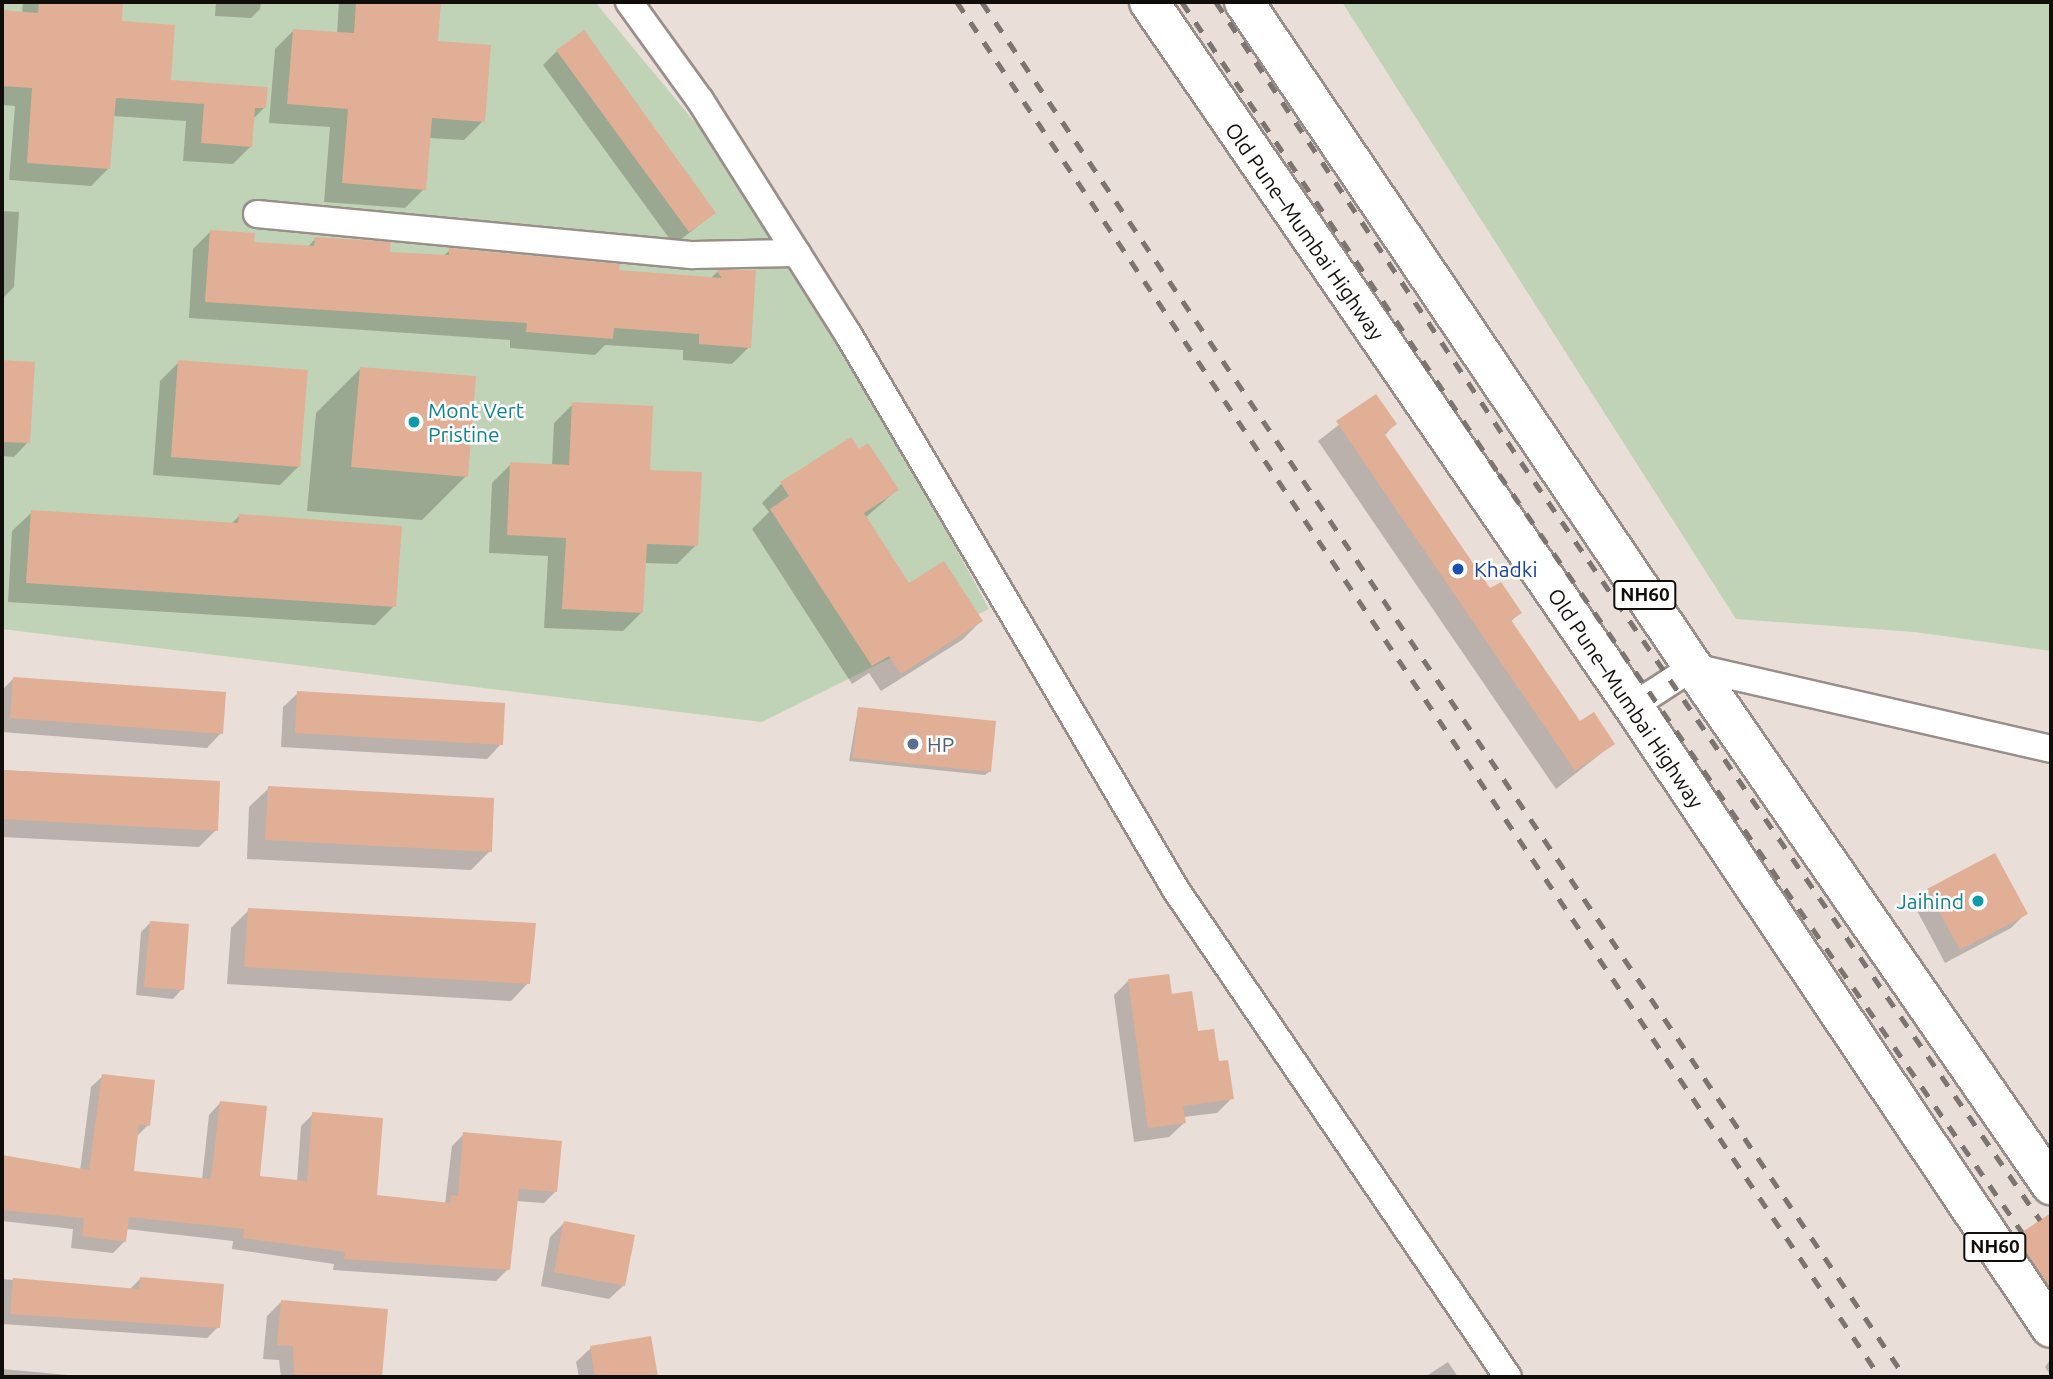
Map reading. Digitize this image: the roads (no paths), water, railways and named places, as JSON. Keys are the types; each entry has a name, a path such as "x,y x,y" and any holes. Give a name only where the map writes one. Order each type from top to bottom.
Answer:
{"highway":[{"name":"Old Pune–Mumbai Highway","path":"1149,2 1633,706 2051,1328"},
{"name":"NH60","path":"1244,2 1693,667 2051,1185"}],"street":[{"path":"629,2 700,100 797,253 1177,890 1508,1377"},
{"path":"257,214 693,255 797,253"},
{"path":"1633,706 1693,667 2051,749"}],"railway":[{"path":"957,2 1880,1377"},
{"path":"982,2 1905,1377"},
{"path":"1182,2 1499,474 2022,1232"},
{"path":"1216,2 1521,462 2040,1220"}],"place":[{"name":"Mont Vert Pristine","path":"414,422"},
{"name":"Khadki","path":"1458,569"},
{"name":"HP","path":"913,744"},
{"name":"Jaihind","path":"1978,901"}]}
